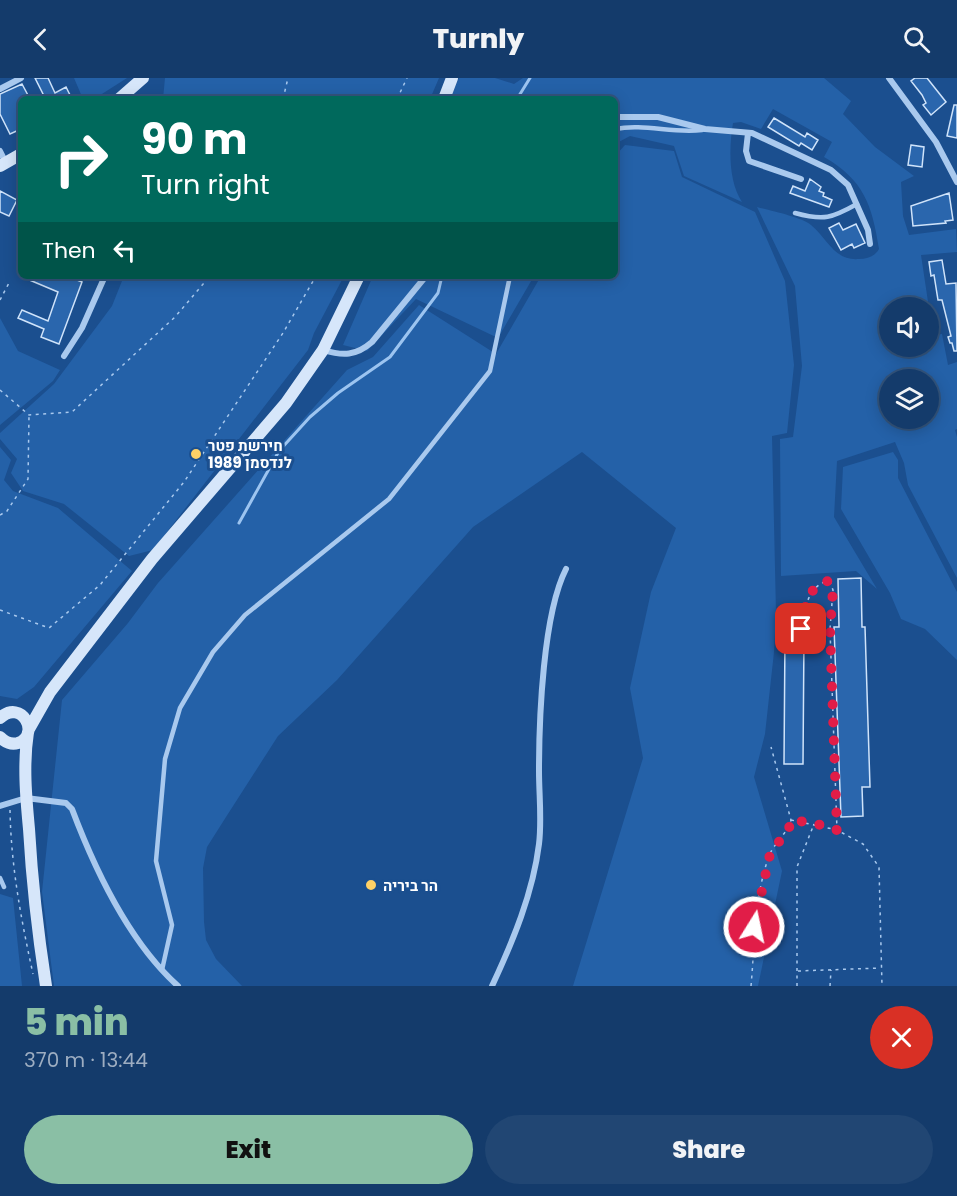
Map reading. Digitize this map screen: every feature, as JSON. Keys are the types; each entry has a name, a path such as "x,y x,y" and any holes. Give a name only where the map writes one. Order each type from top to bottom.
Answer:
{"main road":[{"path":"133,94 143,78"},
{"path":"445,96 452,78"},
{"path":"3,165 18,156"},
{"path":"4,742 19,742 50,692 181,524 286,403 323,350 358,279"},
{"path":"7,713 36,704 50,692"},
{"path":"7,713 26,719 28,730 26,798 35,915 46,986"},
{"path":"4,742 18,755 25,775"}],"street":[{"path":"0,89 21,78"},
{"path":"889,78 936,142 957,182"},
{"path":"618,117 658,117 705,129 748,133 764,137 831,170 848,185 868,230 870,244"},
{"path":"748,133 746,151 749,161 801,179"},
{"path":"0,151 3,165"},
{"path":"64,356 82,328 104,279"},
{"path":"323,350 341,355 362,350 372,342 424,279"},
{"path":"492,986 506,957 529,892 539,843 539,752 546,652 559,583 566,569"},
{"path":"0,806 26,798 57,800 66,803 72,809 107,887 143,949 178,986"}],"lane":[{"path":"618,129 635,127 680,132 705,129"},
{"path":"795,213 823,219 834,217 857,204"},
{"path":"162,970 172,925 156,861 165,759 180,708 213,652 245,615 389,500 490,371 509,279"},
{"path":"0,878 3,887"}],"path":[{"path":"285,96 288,78"},
{"path":"398,96 407,78"},
{"path":"0,390 29,415 72,412 160,332 207,279"},
{"path":"0,610 49,628 100,585 184,482 283,333 314,279"},
{"path":"0,300 10,281"},
{"path":"0,515 7,511 28,479 29,415"},
{"path":"801,629 807,600 820,583 830,582 833,590 830,629 837,830"},
{"path":"751,986 754,927 761,888 770,854 789,828 791,820 771,747"},
{"path":"10,803 11,853 18,903 33,976"},
{"path":"791,820 814,823 837,830 863,844 879,867 882,986"},
{"path":"797,986 797,867 814,823"},
{"path":"798,971 881,968"},
{"path":"830,986 831,970"}],"shaded area":[{"path":"74,78 127,78 99,96 82,96"},
{"path":"165,78 439,78 431,96 163,96"},
{"path":"459,78 495,78 514,84 523,78 824,78 851,101 843,114 875,147 914,176 901,182 903,216 909,235 956,229 957,252 921,255 927,297 879,297 879,357 939,357 939,334 942,334 948,365 957,362 957,429 955,430 957,437 957,578 908,485 904,463 895,442 837,461 834,517 877,589 856,571 781,576 780,439 793,437 802,366 795,286 757,207 806,222 837,253 850,259 871,257 879,249 873,219 864,195 857,185 838,166 824,157 832,142 773,109 761,129 741,122 733,123 732,174 737,194 742,202 684,176 674,146 630,136 618,142 618,96 451,96"},
{"path":"625,145 674,151 682,177 755,212 785,281 794,365 787,433 772,436 776,612 774,652 765,734 754,777 782,871 758,986 573,986 643,758 630,688 651,592 676,528 582,452 473,527 337,680 278,736 226,817 207,847 203,868 204,922 206,940 216,959 242,986 54,986 42,892 62,700 128,623 158,583 347,370 373,357 419,305 496,354 539,279 618,279 618,153"},
{"path":"123,279 342,279 314,333 308,350 153,550 129,556 64,504 23,491 11,473 17,459 0,439 0,433 54,384 112,306"},
{"path":"372,279 532,279 498,338 416,299 367,351 343,345"},
{"path":"0,318 18,351 60,370 53,381 0,425"},
{"path":"0,447 11,460 4,480 13,491 58,508 132,571 34,687 17,699 0,696"},
{"path":"893,452 898,460 898,478 957,592 957,660 925,629 901,619 890,593 841,509 843,467"},
{"path":"0,894 13,898 22,986 0,986"}],"building":[{"path":"35,78 48,78 55,93 66,87 70,96 44,96"},
{"path":"915,78 927,78 946,102 931,115 923,105 926,103 922,95 911,81"},
{"path":"22,84 28,96 18,96 18,130 10,134 0,114 0,94"},
{"path":"954,105 957,105 957,138 947,136"},
{"path":"774,118 805,137 807,133 818,140 812,150 801,143 799,146 768,127"},
{"path":"911,145 924,147 922,167 908,165"},
{"path":"810,179 821,187 819,191 824,193 823,196 832,200 829,207 790,193 793,186 805,191"},
{"path":"0,191 17,200 9,216 0,212"},
{"path":"949,193 953,220 945,221 946,223 913,226 911,206"},
{"path":"839,223 843,230 856,224 865,243 854,248 852,244 841,250 829,228"},
{"path":"942,260 946,284 956,283 957,351 954,351 948,337 951,336 942,300 938,297 929,262"},
{"path":"27,279 74,279 82,282 59,344 41,337 44,329 18,318 22,310 48,321 58,292"},
{"path":"861,578 862,627 865,627 870,787 862,787 863,816 841,817 834,627 839,627 838,579"},
{"path":"785,635 804,635 803,764 784,764"}],"waterway":[{"path":"519,96 530,78"},
{"path":"239,523 279,451 310,417 338,393 390,357 438,293 441,279"}],"place":[{"name":"חירשת פטר לנדסמן 1989","path":"196,454"},
{"name":"הר ביריה","path":"371,885"}],"route":[{"path":"754,927 770,854 789,828 791,820 814,823 837,830 830,629 833,585 830,582 820,583 807,600 801,629"}]}
